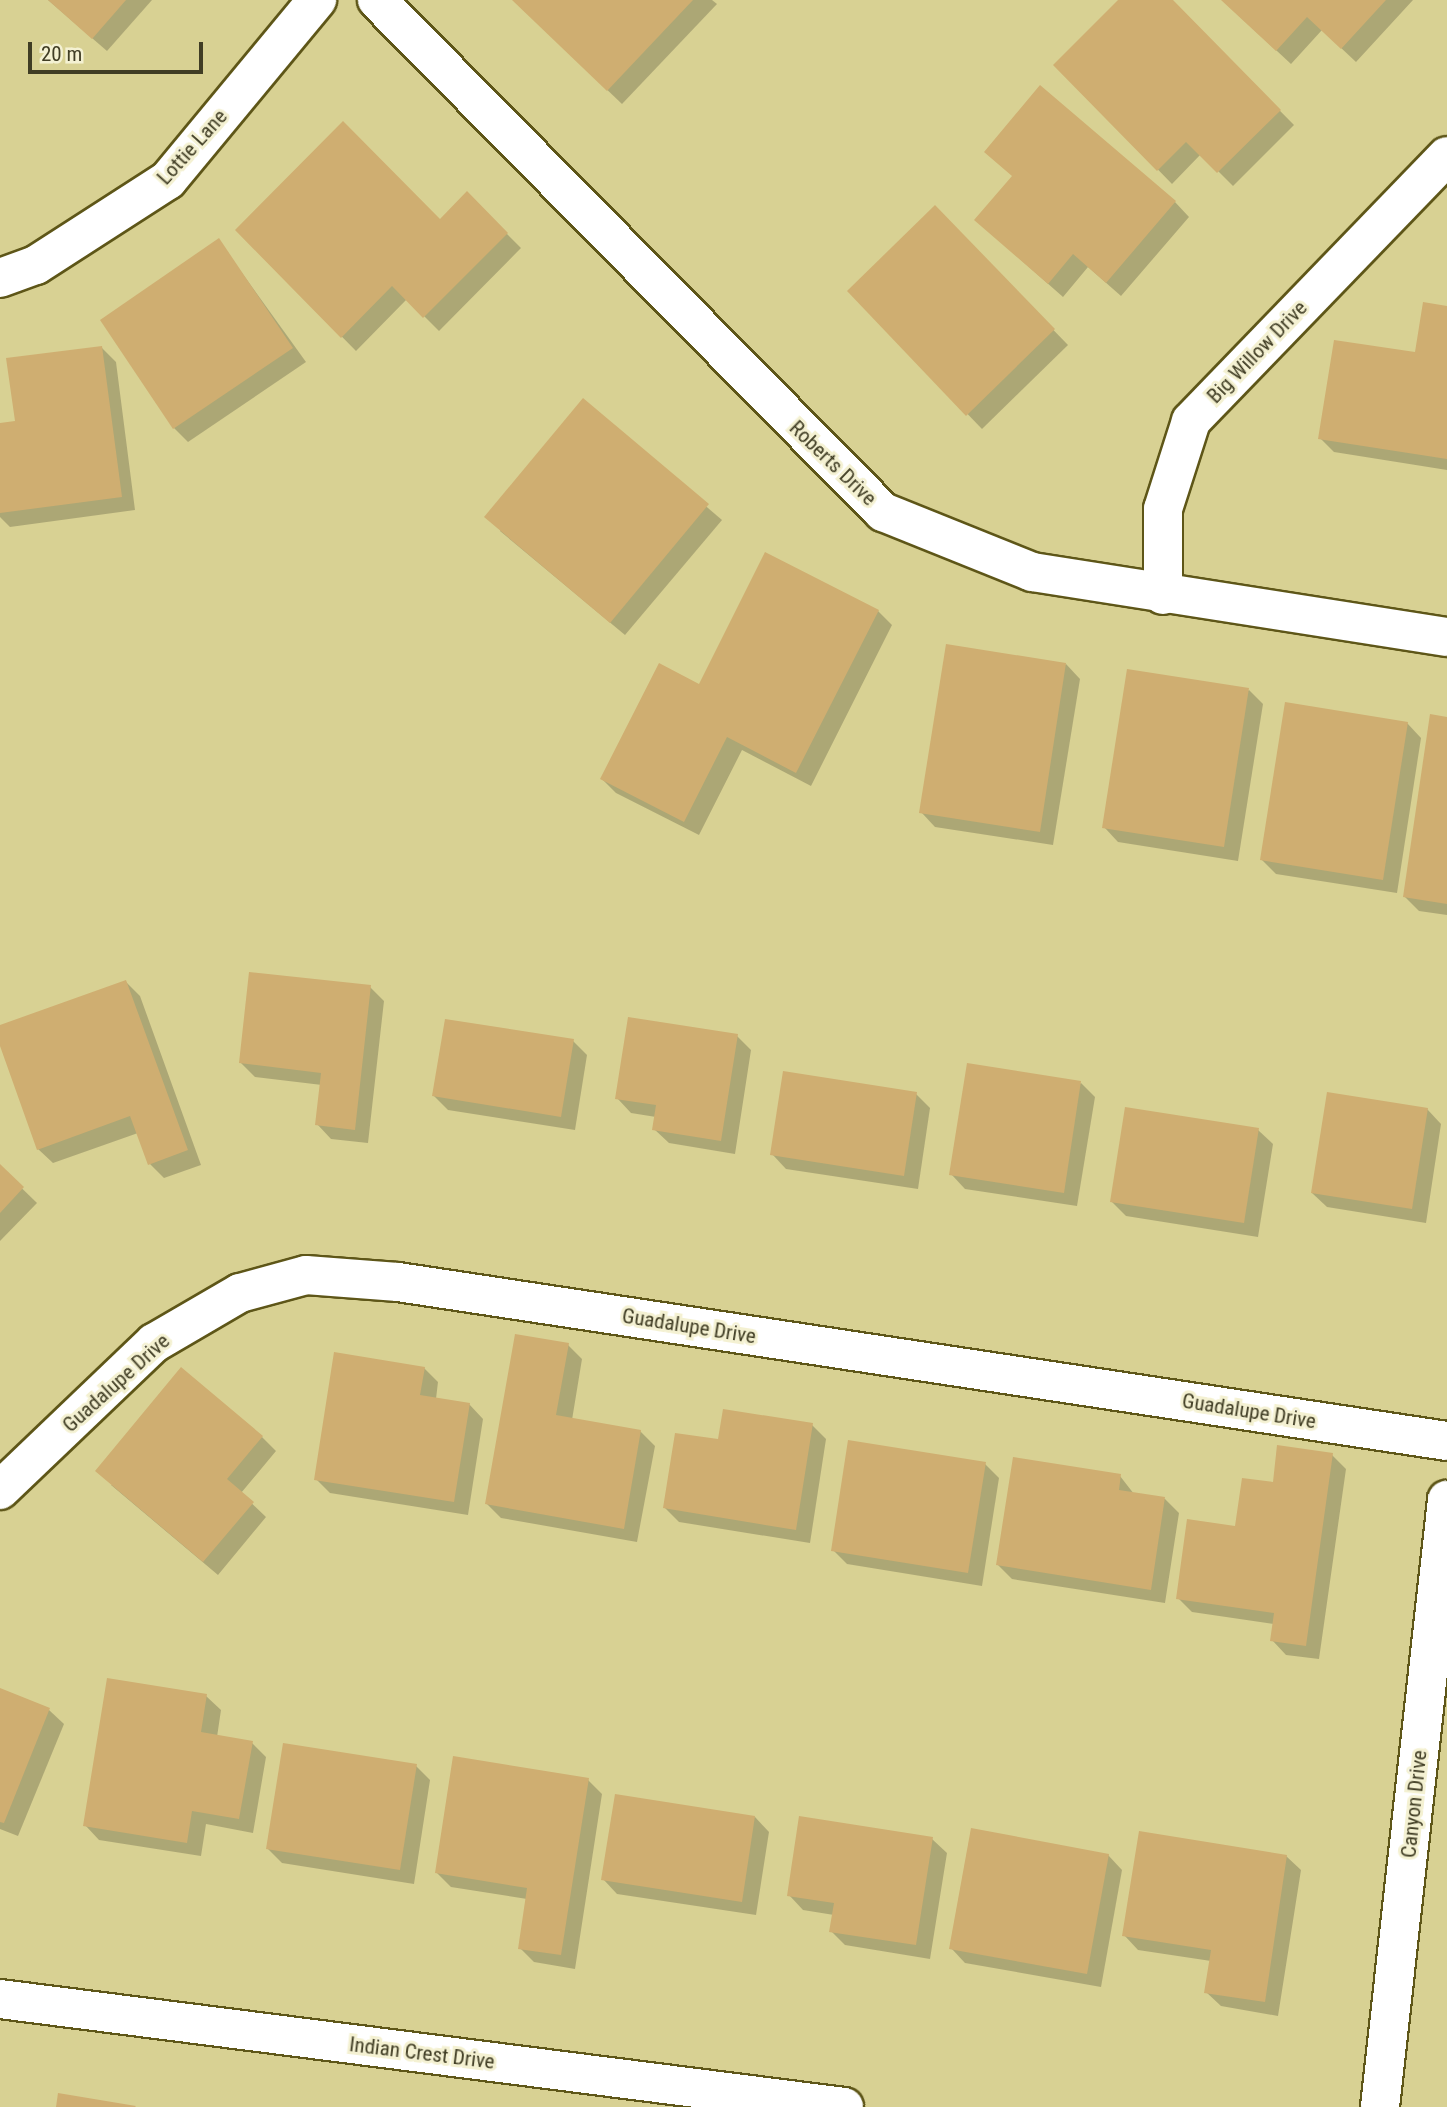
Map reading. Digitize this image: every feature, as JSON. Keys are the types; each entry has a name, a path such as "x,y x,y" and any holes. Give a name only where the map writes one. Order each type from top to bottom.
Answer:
{"street":[{"name":"Lottie Lane","path":"0,278 36,265 168,180 317,0"},
{"name":"Roberts Drive","path":"377,0 883,512 1032,572 1447,637"},
{"name":"Big Willow Drive","path":"1163,594 1163,509 1191,421 1447,156"},
{"name":"Guadalupe Drive","path":"0,1490 154,1343 240,1293 306,1275 398,1282 1447,1441"},
{"name":"Canyon Drive","path":"1380,2107 1447,1500"},
{"name":"Indian Crest Drive","path":"0,1998 844,2107"}],"building":[{"path":"48,0 126,0 92,39"},
{"path":"512,0 693,0 607,91"},
{"path":"1118,0 1173,0 1281,110 1217,173 1186,142 1157,171 1053,65"},
{"path":"1221,0 1386,0 1341,49 1307,17 1276,51"},
{"path":"1040,85 1176,201 1106,283 1073,254 1048,284 974,220 1012,176 984,152"},
{"path":"343,121 440,219 467,191 508,233 423,318 392,286 341,338 235,230"},
{"path":"935,205 1055,329 966,416 847,291"},
{"path":"219,238 293,348 173,429 100,320"},
{"path":"1423,302 1447,306 1447,459 1318,439 1334,340 1415,352"},
{"path":"102,346 122,497 0,513 0,423 15,421 6,358"},
{"path":"583,398 709,504 610,623 484,517"},
{"path":"765,552 879,610 796,773 727,737 684,822 600,779 659,663 699,684"},
{"path":"946,644 1066,663 1040,832 919,813"},
{"path":"1127,669 1249,688 1224,847 1102,828"},
{"path":"1285,702 1408,722 1383,880 1260,860"},
{"path":"1430,714 1447,717 1447,904 1403,897"},
{"path":"249,972 371,985 355,1130 315,1125 321,1073 239,1063"},
{"path":"126,980 188,1150 148,1165 130,1116 37,1150 0,1046 0,1025"},
{"path":"628,1017 738,1034 721,1141 652,1130 656,1105 615,1099"},
{"path":"445,1019 574,1039 561,1117 432,1096"},
{"path":"967,1063 1081,1081 1064,1193 949,1175"},
{"path":"783,1071 917,1092 904,1176 770,1155"},
{"path":"1327,1092 1428,1108 1412,1209 1311,1193"},
{"path":"1125,1107 1259,1128 1244,1223 1110,1202"},
{"path":"0,1164 24,1187 0,1213"},
{"path":"515,1334 569,1343 556,1415 641,1430 624,1529 485,1504"},
{"path":"334,1352 425,1367 420,1395 470,1403 454,1502 314,1480"},
{"path":"181,1367 263,1436 227,1479 254,1502 203,1562 95,1471"},
{"path":"723,1409 813,1423 796,1530 663,1508 675,1433 718,1439"},
{"path":"848,1440 986,1462 968,1573 831,1551"},
{"path":"1277,1445 1333,1453 1306,1646 1270,1641 1274,1613 1176,1599 1187,1519 1235,1526 1242,1478 1273,1482"},
{"path":"1013,1457 1121,1474 1119,1490 1165,1497 1151,1590 996,1565"},
{"path":"107,1678 207,1694 201,1732 253,1741 239,1819 192,1811 187,1843 83,1826"},
{"path":"0,1688 50,1708 4,1823 0,1822"},
{"path":"283,1743 417,1764 400,1870 266,1849"},
{"path":"453,1756 589,1778 561,1955 518,1949 527,1888 435,1873"},
{"path":"615,1794 755,1816 742,1902 601,1880"},
{"path":"799,1816 933,1837 916,1945 829,1932 834,1903 787,1896"},
{"path":"971,1828 1109,1854 1087,1974 949,1949"},
{"path":"1139,1831 1287,1855 1265,2002 1204,1993 1211,1950 1122,1936"},
{"path":"58,2093 136,2106 56,2107"}]}
